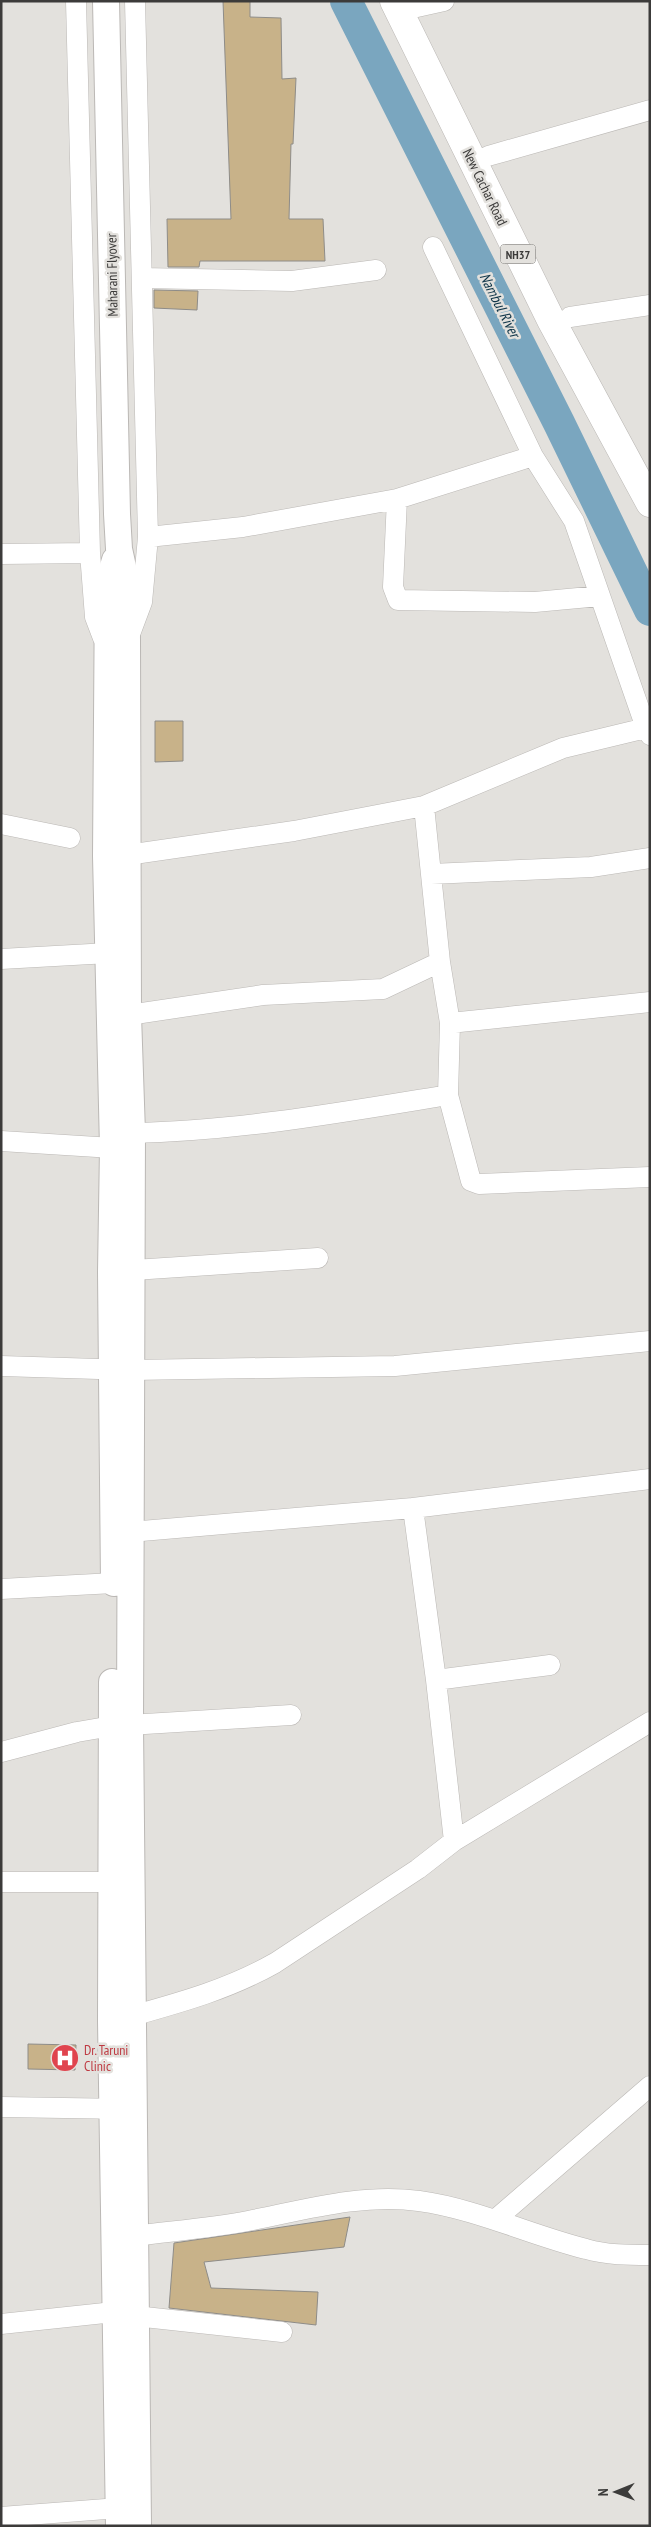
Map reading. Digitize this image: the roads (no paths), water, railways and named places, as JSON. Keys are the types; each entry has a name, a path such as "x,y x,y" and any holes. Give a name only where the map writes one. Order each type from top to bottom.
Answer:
{"highway":[{"name":"New Cachar Road","path":"408,3 570,317 645,471 650,503"},
{"name":"New Cachar Road","path":"408,3 551,320 645,471"}],"main road":[{"name":"Maharani Flyover","path":"106,1 118,549 108,583 117,608 117,644"},
{"path":"117,644 127,854 119,1016 122,1140 121,1725 110,1882 123,2109 135,2236 125,2314 138,2526"},
{"path":"117,644 106,856 109,954 119,1016"},
{"path":"119,2517 125,2314 123,2109 132,2016 114,1583 122,1533"}],"street":[{"path":"76,1 90,553 95,617 117,644 142,602 148,537 135,1"},
{"path":"408,3 444,1"},
{"path":"488,156 650,110"},
{"path":"127,854 167,851 294,832 424,806 563,748 648,732 574,521 533,456 433,247"},
{"path":"142,278 292,281 376,270"},
{"path":"570,317 650,306"},
{"path":"148,537 242,527 397,499 533,456"},
{"path":"397,499 393,587 398,600 535,602 600,596"},
{"path":"1,554 90,553"},
{"path":"424,806 440,962 450,1023 448,1095 471,1181 478,1184 650,1177"},
{"path":"1,824 70,838"},
{"path":"431,874 591,867 650,858"},
{"path":"1,959 109,954"},
{"path":"119,1016 263,995 382,989 440,962"},
{"path":"450,1023 650,1002"},
{"path":"1,1141 122,1140 161,1132 300,1119 448,1095"},
{"path":"122,1271 318,1258"},
{"path":"1,1366 122,1370 395,1366 650,1341"},
{"path":"122,1533 413,1508 650,1479"},
{"path":"413,1508 436,1680 454,1841"},
{"path":"1,1588 114,1583"},
{"path":"436,1680 550,1665"},
{"path":"1,1752 77,1732 121,1725 290,1715"},
{"path":"132,2016 208,1995 250,1977 307,1943 418,1869 454,1841 650,1722"},
{"path":"1,1882 110,1882"},
{"path":"496,2219 650,2086"},
{"path":"1,2108 123,2109"},
{"path":"135,2236 240,2222 366,2199 419,2201 496,2219 527,2232 588,2250 618,2255 650,2255"},
{"path":"1,2324 125,2314 282,2332"},
{"path":"1,2517 119,2517"}],"waterway":[{"name":"Nambul River","path":"346,1 559,423 650,610"}],"place":[{"name":"Dr. Taruni Clinic","path":"65,2058"}]}
